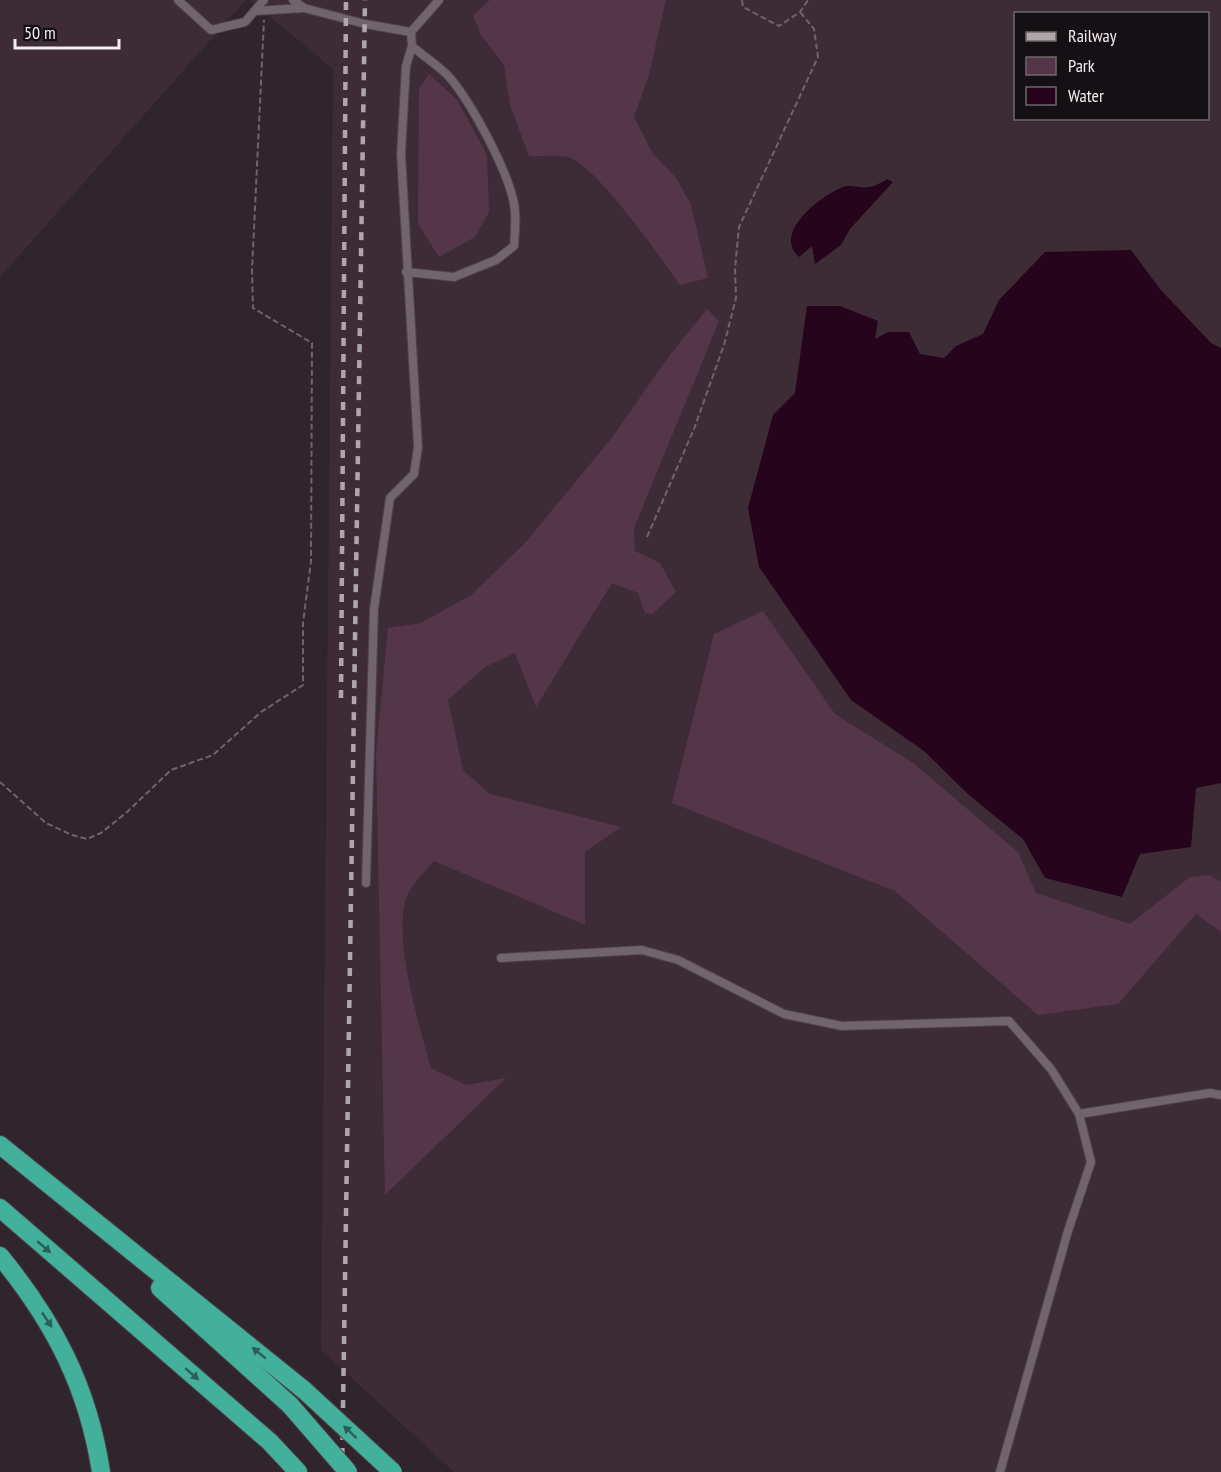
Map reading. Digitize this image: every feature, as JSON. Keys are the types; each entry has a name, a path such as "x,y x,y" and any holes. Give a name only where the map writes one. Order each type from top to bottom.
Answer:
{"highway":[{"path":"5,1148 304,1389 393,1472"},
{"path":"5,1148 290,1405 348,1472"},
{"path":"0,1208 270,1442 298,1472"},
{"path":"0,1256 52,1328 71,1366 87,1410 101,1472"}],"lane":[{"path":"178,0 211,30 245,22 264,0"},
{"path":"293,0 304,8"},
{"path":"366,884 374,609 390,498 414,474 418,447 400,154 406,66 412,46 411,32 439,0"},
{"path":"255,11 304,8 365,24 411,32"},
{"path":"406,272 454,277 495,260 514,246 516,227 514,200 496,157 470,110 451,79 412,46"},
{"path":"501,958 642,950 678,960 784,1014 842,1026 1010,1021 1051,1069 1079,1114 1091,1162 1068,1231 1000,1472"},
{"path":"1079,1114 1210,1093 1221,1095"}],"path":[{"path":"741,0 742,7 780,26 800,12 808,0"},
{"path":"0,782 46,823 72,836 87,839 101,833 126,813 171,770 213,755 261,712 303,685 303,622 311,561 312,343 253,308 252,270 264,12"},
{"path":"647,537 694,429 723,345 736,298 735,269 739,227 818,57 814,29 800,12"}],"shaded area":[{"path":"0,0 246,0 0,277"},
{"path":"250,0 1221,0 1221,1472 454,1472 321,1350 333,69"}],"green space":[{"path":"490,0 666,0 649,75 634,117 653,154 676,178 691,205 708,278 680,285 613,196 583,166 567,157 529,156 510,105 504,65 481,35 473,15"},
{"path":"429,74 457,100 487,155 489,212 475,237 439,257 418,224 419,89"},
{"path":"707,309 719,321 634,528 635,551 660,563 676,592 652,614 645,613 638,593 612,583 536,707 515,653 485,667 448,700 463,770 490,794 621,827 585,852 585,925 434,861 410,890 404,906 402,927 404,952 414,1004 431,1068 466,1085 506,1078 385,1195 376,753 388,628 421,623 471,595 525,543 610,440 670,355"},
{"path":"763,611 835,714 913,763 1018,852 1036,893 1130,924 1190,877 1210,875 1221,882 1221,932 1196,914 1118,1004 1038,1015 895,891 672,803 714,634"}],"water":[{"path":"887,179 893,182 850,229 841,245 815,264 812,246 799,257 792,247 791,237 802,216 812,207 843,187 870,187"},
{"path":"1131,250 1160,289 1211,343 1221,348 1221,783 1196,788 1191,847 1140,854 1122,897 1045,878 1023,839 969,795 924,751 851,700 759,567 748,508 773,415 795,393 807,306 840,306 878,321 875,339 888,332 909,332 920,354 944,358 956,346 983,334 999,300 1045,252"}],"railway":[{"path":"341,698 346,0"},
{"path":"342,1472 365,0"}]}
